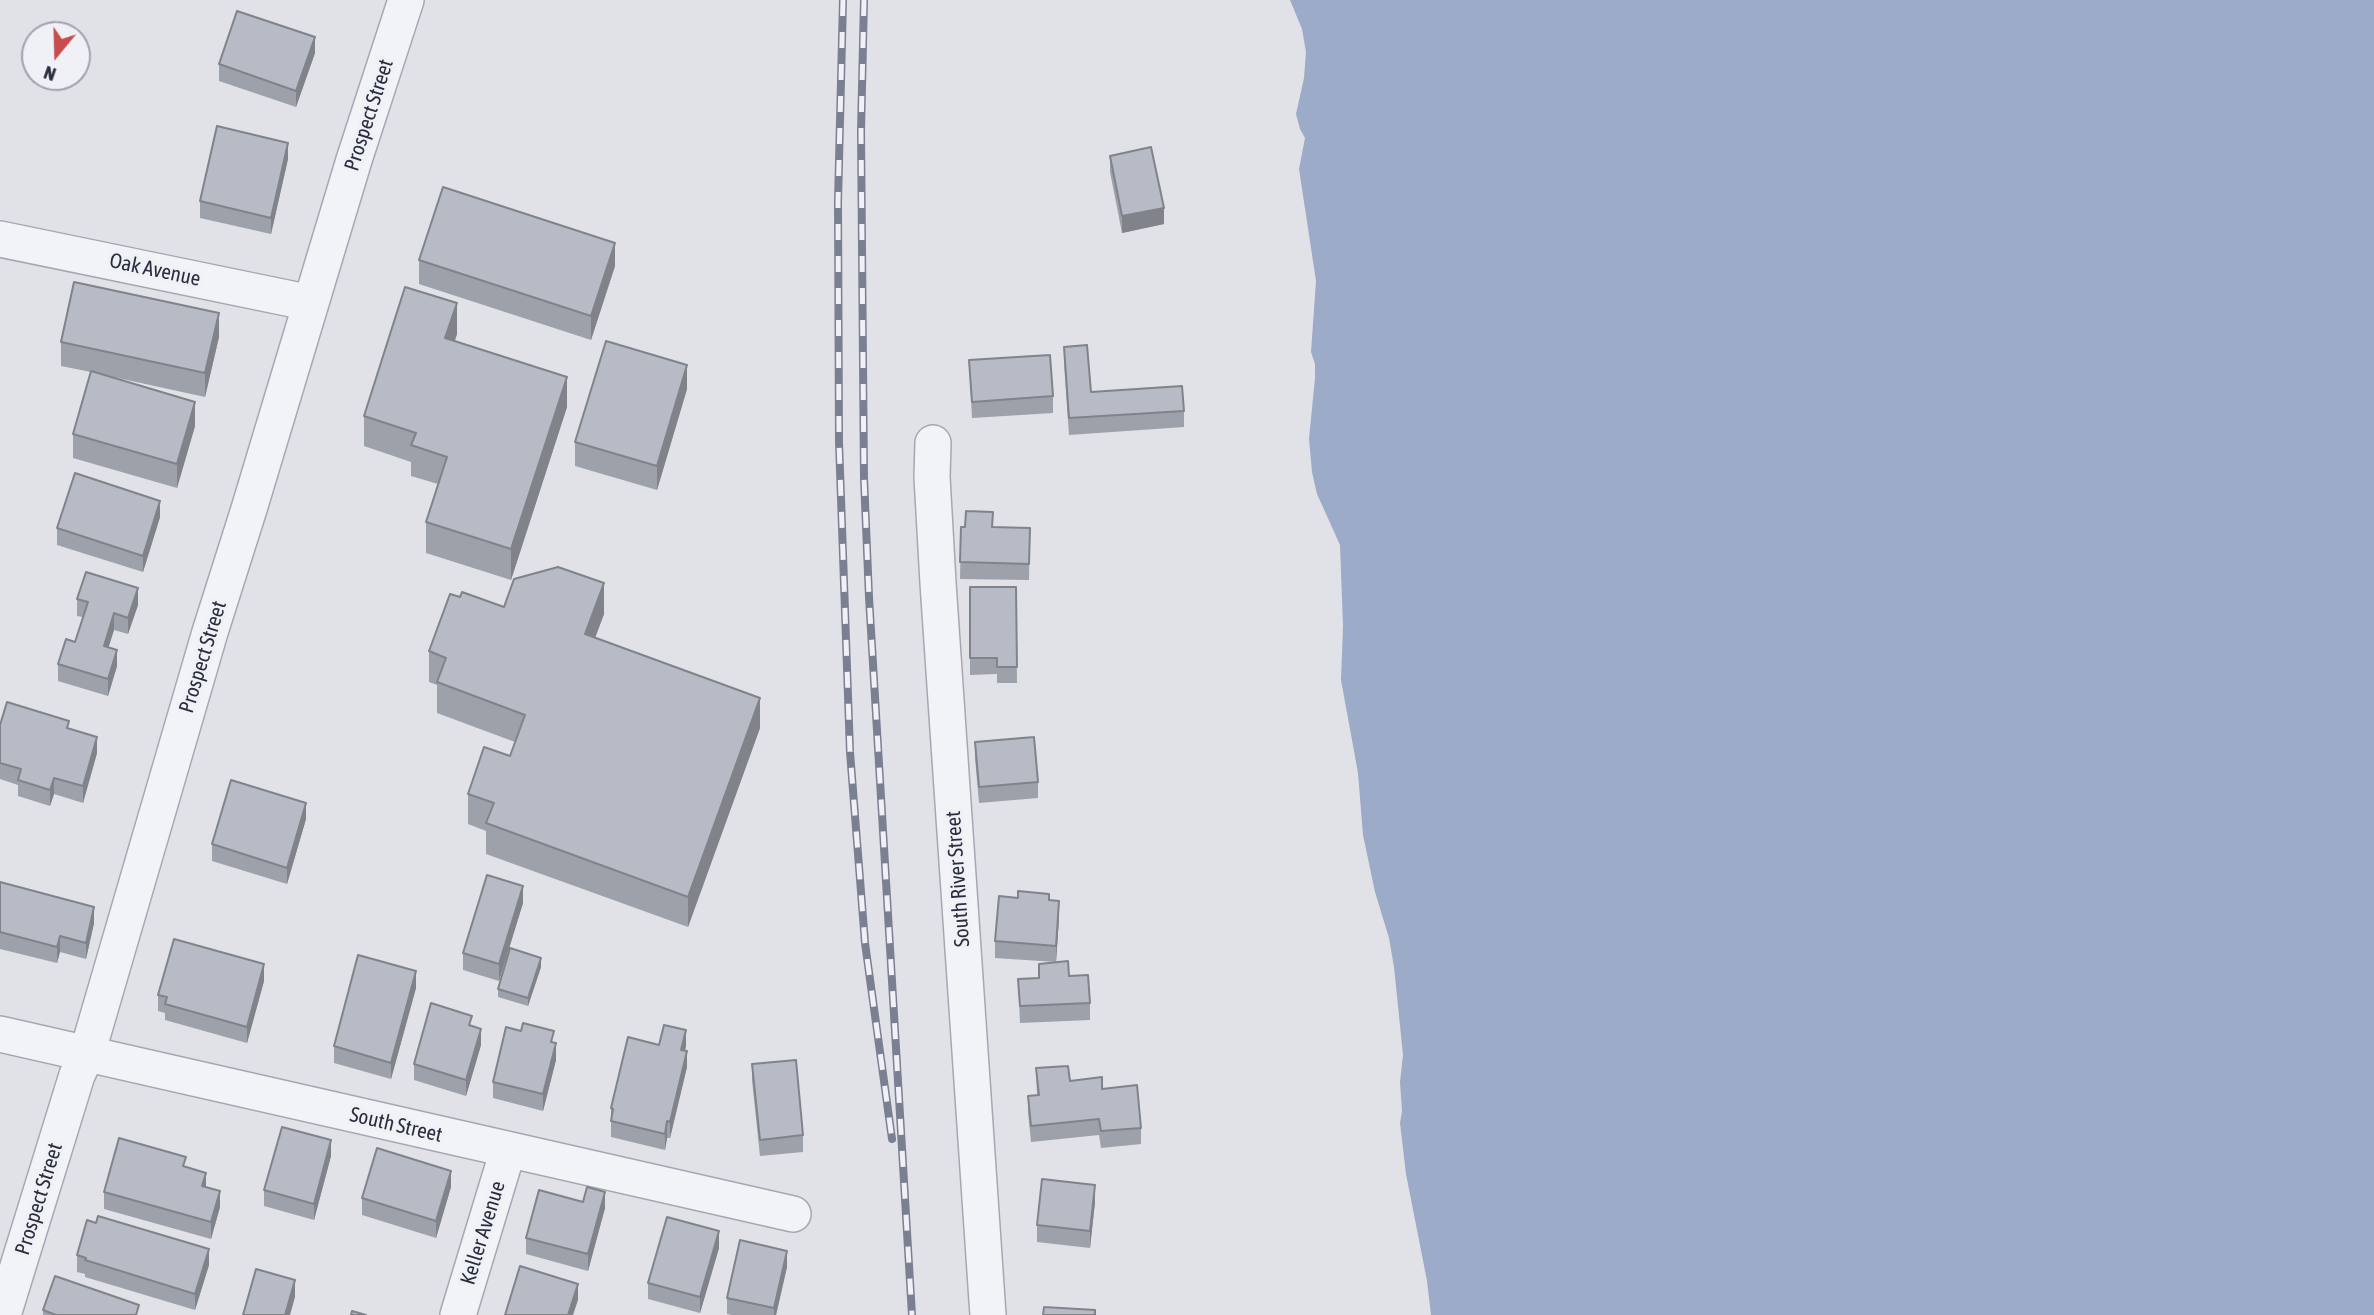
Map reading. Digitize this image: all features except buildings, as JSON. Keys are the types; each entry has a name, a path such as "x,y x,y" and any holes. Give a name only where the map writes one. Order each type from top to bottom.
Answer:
{"street":[{"name":"Prospect Street","path":"4,1315 77,1074 87,1054 210,632 354,160 406,0"},
{"name":"Oak Avenue","path":"0,239 311,303"},
{"name":"South River Street","path":"933,443 932,477 938,583 988,1315"},
{"name":"South Street","path":"0,1034 793,1214"},
{"name":"Keller Avenue","path":"458,1315 508,1150"}],"water":[{"path":"1290,0 2374,0 2374,1315 1431,1315 1406,1174 1400,1123 1403,1055 1394,967 1363,835 1358,773 1341,680 1343,626 1340,545 1317,494 1312,472 1309,439 1315,378 1315,364 1311,352 1316,281 1299,169 1305,138 1296,114 1304,78 1306,52 1302,29"}],"railway":[{"path":"843,0 838,202 839,442 850,752 865,943 892,1139"},
{"path":"864,0 861,131 864,478 912,1315"}]}
